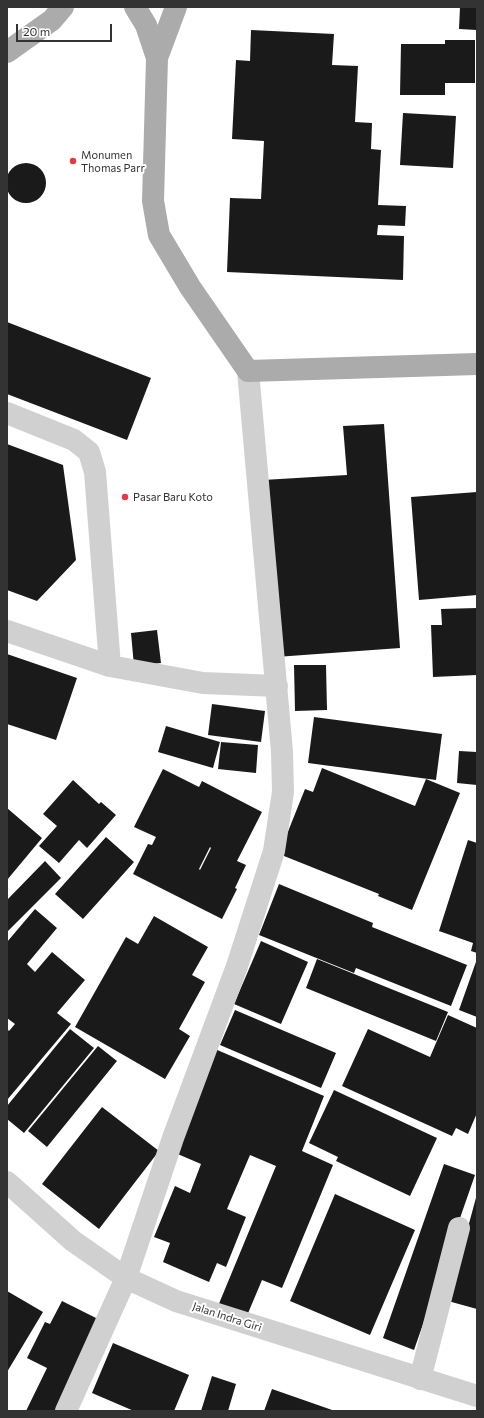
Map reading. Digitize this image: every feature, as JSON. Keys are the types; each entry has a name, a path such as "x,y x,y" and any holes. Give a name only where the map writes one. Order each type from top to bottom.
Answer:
{"main road":[{"path":"7,52 52,20 63,7"},
{"path":"135,7 146,25 157,58"},
{"path":"176,7 157,58 153,201 159,235 190,287 248,371 477,364"}],"street":[{"path":"66,1411 126,1278 173,1138 237,966 274,851 283,792 282,752 278,686 248,371"},
{"path":"7,413 74,440 89,452 95,472 110,666"},
{"path":"7,631 110,666 203,683 278,686"},
{"name":"Jalan Indra Giri","path":"7,1182 73,1241 126,1278 176,1301 477,1396"},
{"path":"420,1379 459,1228"}],"building":[{"path":"460,7 477,7 477,30 459,29"},
{"path":"251,30 334,34 332,65 358,66 355,122 372,123 371,149 381,150 378,205 406,206 405,226 378,225 377,235 404,236 403,280 227,272 230,198 261,199 264,141 232,139 236,60 250,61"},
{"path":"445,40 475,40 475,83 445,83 445,95 400,95 401,44 445,44"},
{"path":"403,113 456,116 453,168 400,165"},
{"path":"30,163 37,166 43,172 46,183 45,191 37,200 30,203 22,203 15,200 7,191 6,179 9,172 18,164"},
{"path":"7,322 151,378 127,440 7,394"},
{"path":"384,424 400,648 276,657 263,480 347,475 343,426"},
{"path":"7,444 63,465 76,560 37,601 7,590"},
{"path":"477,492 477,595 419,600 411,497"},
{"path":"477,608 477,675 433,677 431,625 442,625 441,609"},
{"path":"157,630 161,663 134,666 131,633"},
{"path":"7,654 77,678 56,740 7,724"},
{"path":"294,665 326,665 327,710 295,711"},
{"path":"212,704 265,711 261,742 208,735"},
{"path":"314,717 442,734 436,780 308,763"},
{"path":"166,726 220,742 213,768 158,752"},
{"path":"221,742 258,745 256,773 218,769"},
{"path":"459,751 477,752 477,785 457,783"},
{"path":"322,768 415,806 426,779 460,793 412,910 378,896 379,894 279,854 305,789 313,792"},
{"path":"163,769 199,787 202,781 262,812 237,861 246,865 235,888 237,889 222,919 133,874 148,844 152,845 156,837 134,827","holes":["210,847 211,848 200,870 199,869"]},
{"path":"73,780 99,804 101,802 116,815 87,848 79,840 59,863 39,846 57,826 43,814"},
{"path":"7,808 42,838 7,880"},
{"path":"106,837 134,862 83,919 55,894"},
{"path":"468,840 477,843 477,953 471,951 473,943 439,931"},
{"path":"45,861 61,878 7,932 7,900"},
{"path":"279,884 373,923 372,927 467,965 451,1006 356,968 354,973 259,935"},
{"path":"35,909 57,928 27,964 35,972 52,952 85,980 57,1013 71,1024 7,1100 7,1029 9,1031 15,1024 7,1018 7,942"},
{"path":"154,916 208,947 192,975 205,982 179,1029 190,1036 165,1079 75,1027 126,937 138,944"},
{"path":"261,941 308,962 281,1024 234,1004"},
{"path":"317,959 448,1012 436,1041 306,988"},
{"path":"477,959 477,1017 459,1010"},
{"path":"235,1010 336,1053 321,1088 220,1045"},
{"path":"448,1015 477,1028 477,1113 468,1134 456,1128 452,1136 342,1086 368,1029 430,1057"},
{"path":"70,1029 94,1048 24,1133 7,1119 7,1106"},
{"path":"98,1046 117,1061 47,1147 28,1131"},
{"path":"215,1049 324,1096 302,1151 333,1165 282,1288 262,1280 246,1318 218,1306 276,1166 250,1155 227,1209 246,1217 226,1267 217,1263 209,1282 163,1262 170,1243 154,1237 175,1186 190,1193 201,1164 173,1152"},
{"path":"334,1090 437,1138 410,1196 336,1161 338,1157 309,1143"},
{"path":"102,1107 159,1151 99,1229 42,1184"},
{"path":"444,1164 475,1175 414,1350 383,1338"},
{"path":"335,1194 415,1230 370,1335 290,1301"},
{"path":"477,1194 477,1309 448,1301"},
{"path":"7,1291 43,1312 7,1372"},
{"path":"62,1301 98,1319 64,1411 26,1411 47,1368 27,1358 45,1322 50,1324"},
{"path":"113,1343 189,1375 174,1411 134,1411 92,1393"},
{"path":"212,1376 236,1384 228,1411 201,1411"},
{"path":"272,1389 335,1411 264,1411"}],"place":[{"name":"Monumen Thomas Parr","path":"73,161"},
{"name":"Pasar Baru Koto","path":"125,497"}]}
